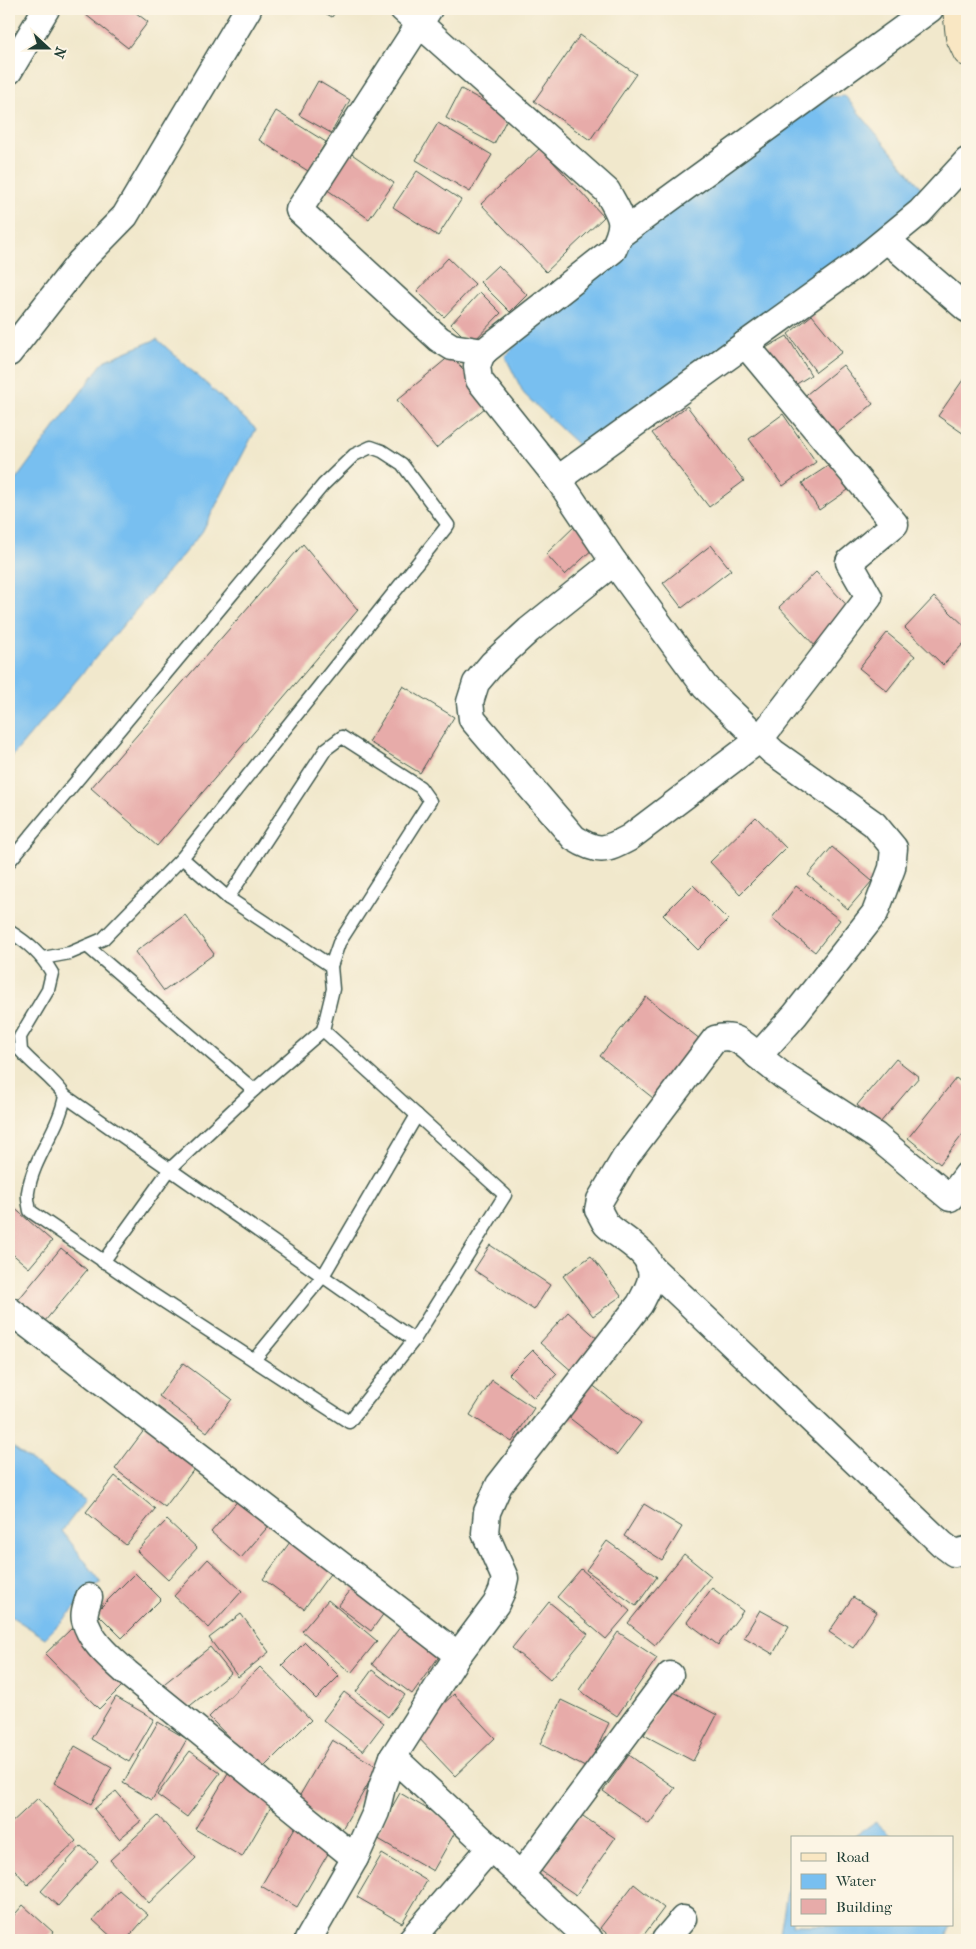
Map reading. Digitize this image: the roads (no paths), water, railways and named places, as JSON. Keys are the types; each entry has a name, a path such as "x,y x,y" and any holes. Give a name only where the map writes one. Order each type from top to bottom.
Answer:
{"street":[{"path":"9,71 46,9"},
{"path":"9,353 80,262 125,216 248,9"},
{"path":"620,234 930,9"},
{"path":"956,9 960,38 967,52"},
{"path":"484,352 452,347 439,340 299,210 418,14 608,191 622,219 620,234 613,250 484,352 477,366 479,380 558,479 614,562 705,688 773,752 874,824 894,848 892,868 875,913 795,1014 758,1056"},
{"path":"558,479 854,266 920,212 967,161"},
{"path":"886,240 967,310"},
{"path":"614,562 530,630 492,664 476,683 470,702 472,719 574,838 596,850 610,848 629,838 760,739 870,597 849,562 895,524 745,344"},
{"path":"967,1175 950,1198 876,1136 782,1075 740,1041 726,1036 715,1039 625,1158 600,1200 598,1210 606,1223 641,1252 649,1265 942,1544 954,1553 967,1550"},
{"path":"308,1940 355,1858 376,1812 382,1787 393,1757 458,1655 496,1604 505,1578 486,1533 487,1512 499,1485 640,1304 651,1277 649,1265"},
{"path":"9,1310 458,1655"},
{"path":"89,1597 84,1619 90,1633 103,1650 127,1673 355,1858"},
{"path":"521,1874 670,1675"},
{"path":"393,1757 590,1940"},
{"path":"411,1940 491,1847"},
{"path":"664,1940 683,1918"}],"lane":[{"path":"9,862 323,485 354,455 371,447 382,451 402,464 448,525 182,858 103,939 70,953 43,958"},
{"path":"104,1262 170,1169 254,1090 323,1030 334,989 331,966 340,943 430,801 420,787 342,737 326,749 228,898"},
{"path":"182,858 228,898 331,966"},
{"path":"9,931 26,942 43,958 52,973 48,990 20,1037 21,1051 36,1068 57,1084 66,1096 414,1340"},
{"path":"87,946 254,1090"},
{"path":"66,1096 63,1110 32,1175 27,1194 30,1211 104,1262 349,1422 414,1340 505,1195 323,1030"},
{"path":"254,1360 322,1276 417,1115"}],"water":[{"path":"845,96 923,190 853,272 590,456 524,394 505,356 604,258 829,97"},
{"path":"157,339 256,429 202,532 9,760 9,489 104,361"},
{"path":"9,1444 85,1501 62,1531 101,1582 45,1638 9,1615"},
{"path":"875,1822 891,1836 855,1836"},
{"path":"791,1879 791,1926 951,1926 945,1940 779,1940 789,1880"}]}
